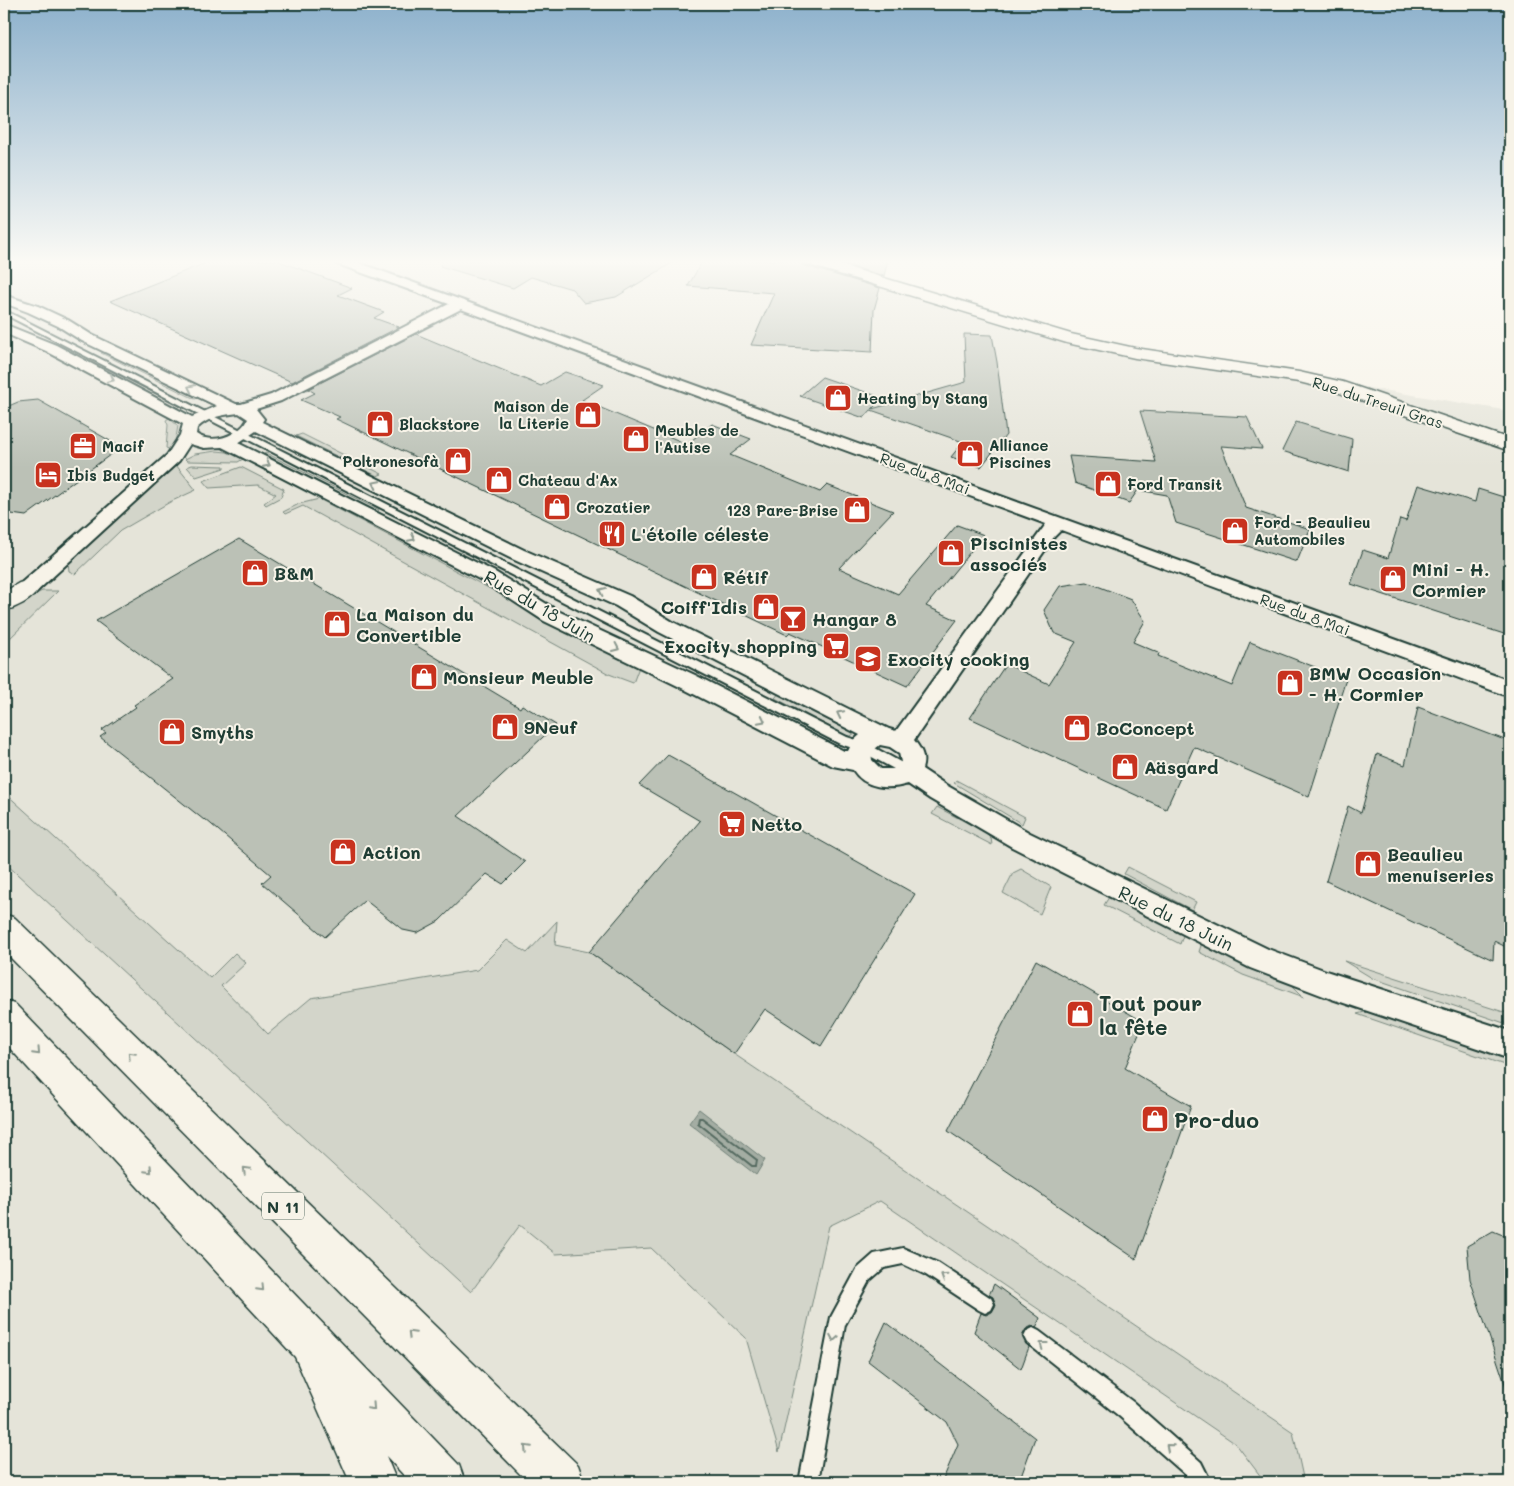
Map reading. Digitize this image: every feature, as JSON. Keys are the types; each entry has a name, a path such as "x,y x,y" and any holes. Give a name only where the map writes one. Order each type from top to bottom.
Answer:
{"main road":[{"name":"Rue du Treuil Gras","path":"1039,329 1135,353 1298,377 1337,386 1510,445"},
{"path":"4,603 27,589"},
{"name":"N 11","path":"4,929 562,1482"},
{"path":"4,1016 442,1482"},
{"path":"306,1336 374,1482"}],"street":[{"path":"7,329 52,348 195,424 246,418"},
{"path":"73,329 517,554 623,601 666,626 892,738 907,746 914,759 909,772 895,779 877,778 869,774 861,754 867,741 892,738 1048,533 1058,523"},
{"path":"176,455 217,442 246,418 276,398 410,329"},
{"name":"Rue du 8 Mai","path":"529,329 1510,689"},
{"path":"27,589 176,455 195,424"},
{"name":"Rue du 18 Juin","path":"195,424 197,442 217,442 488,576 510,593 597,639 664,670 841,760 861,754"},
{"name":"Rue du 18 Juin","path":"909,772 938,792 1020,840 1260,959 1329,985 1510,1045"}],"lane":[{"path":"34,329 195,424 246,418 844,741 861,754"},
{"path":"808,1482 837,1323 862,1275 880,1260 903,1256 932,1269 985,1304"},
{"path":"1032,1337 1126,1409 1194,1469 1202,1482"}],"shaded area":[{"path":"4,329 1038,329 1067,338 1510,411 1510,1482 4,1482"},
{"path":"104,351 198,398 195,399 101,353"},
{"path":"86,359 180,406 176,408 84,360"},
{"path":"169,418 178,426 175,443 171,450 166,448 168,425 166,420"},
{"path":"302,434 382,474 377,476 296,436"},
{"path":"216,451 227,452 243,459 238,462 187,461 185,459 195,454"},
{"path":"266,453 379,510 377,512 264,454"},
{"path":"176,465 196,490 170,502 120,531 75,574 69,571 68,563"},
{"path":"192,465 224,466 224,468 196,477 187,467"},
{"path":"241,467 284,489 281,497 266,505 264,503 276,494 258,485 209,488 203,481"},
{"path":"319,499 639,667 633,683 609,674 303,506 285,514 283,512 299,504"},
{"path":"42,591 58,591 4,644 4,611"},
{"path":"780,692 860,730 849,737 775,698"},
{"path":"956,780 1025,817 1022,824 954,783"},
{"path":"4,792 210,978 235,953 246,963 221,986 268,1034 311,998 477,970 507,940 527,953 557,921 555,945 589,952 734,1054 1293,1432 1304,1482 1265,1482 1236,1444 880,1201 829,1226 779,1452 746,1338 651,1248 556,1254 520,1225 471,1292 4,862"},
{"path":"937,807 985,832 991,838 992,845 932,814"},
{"path":"1128,867 1196,902 1192,910 1124,874"},
{"path":"1021,869 1051,887 1040,914 1003,893 1013,873"},
{"path":"1109,897 1184,933 1180,944 1104,905"},
{"path":"1202,942 1252,969 1289,982 1304,997 1243,975 1199,952"},
{"path":"1344,961 1510,1014 1510,1025 1372,978"},
{"path":"1372,1010 1510,1057 1510,1067 1357,1014"}],"water":[{"path":"699,1109 765,1160 756,1175 689,1123"}],"building":[{"path":"174,329 394,329 292,382"},
{"path":"758,329 873,329 872,352 751,345"},
{"path":"416,334 541,386 565,372 604,385 582,400 687,444 712,424 751,439 730,455 820,492 827,485 893,511 839,568 898,594 957,525 984,535 926,606 957,620 907,686 790,632 787,635 336,419 340,417 301,400 315,393 308,389"},
{"path":"964,334 992,335 997,362 1006,435 981,467 951,457 963,442 871,410 864,418 800,396 822,377 883,398 872,409 966,382"},
{"path":"38,400 121,447 26,516 4,513 4,408 18,402"},
{"path":"1140,411 1247,417 1262,449 1221,446 1246,508 1310,529 1297,562 1176,523 1167,495 1138,490 1129,503 1075,483 1069,456 1156,462"},
{"path":"1296,422 1352,439 1349,472 1282,451"},
{"path":"1418,485 1475,502 1478,489 1510,499 1510,636 1351,584 1363,550 1388,558 1400,519 1406,521"},
{"path":"239,539 520,708 522,705 556,725 458,816 525,862 503,884 487,874 439,921 417,933 403,930 365,900 325,937 262,883 271,875 205,819 100,737 106,733 102,730 136,707 134,705 173,679 96,621"},
{"path":"1087,582 1131,599 1145,621 1133,642 1159,653 1158,656 1232,686 1250,642 1346,679 1309,797 1194,747 1166,809 970,718 1006,664 1049,684 1076,642 1054,633 1044,610 1060,586"},
{"path":"1418,707 1510,742 1510,949 1494,941 1493,960 1326,881 1348,806 1361,813 1377,754 1405,765"},
{"path":"668,755 915,894 821,1046 765,1009 734,1054 589,952 700,821 639,785"},
{"path":"1036,960 1144,1022 1125,1068 1191,1106 1136,1259 948,1131"},
{"path":"1493,1231 1510,1238 1510,1386 1506,1387 1470,1279 1467,1246"},
{"path":"994,1284 1040,1318 1036,1328 1032,1326 1026,1329 1022,1336 1029,1347 1021,1369 974,1332 981,1313 986,1315 992,1312 996,1305 993,1297 989,1295"},
{"path":"886,1322 1035,1438 1019,1482 942,1482 958,1444 947,1422 868,1361"}],"place":[{"name":"Heating by Stang","path":"838,398"},
{"name":"Maison de la Literie","path":"588,415"},
{"name":"Blackstore","path":"380,424"},
{"name":"Meubles de l'Autise","path":"636,439"},
{"name":"Macif","path":"83,446"},
{"name":"Alliance Piscines","path":"970,454"},
{"name":"Poltronesofà","path":"458,461"},
{"name":"Ibis Budget","path":"48,475"},
{"name":"Chateau d'Ax","path":"499,480"},
{"name":"Ford Transit","path":"1108,484"},
{"name":"Crozatier","path":"557,507"},
{"name":"123 Pare-Brise","path":"857,510"},
{"name":"Ford - Beaulieu Automobiles","path":"1235,531"},
{"name":"L'étoile céleste","path":"612,534"},
{"name":"Piscinistes associés","path":"951,553"},
{"name":"B&M","path":"255,573"},
{"name":"Rétif","path":"704,577"},
{"name":"Mini - H. Cormier","path":"1393,579"},
{"name":"Coiff'Idis","path":"766,607"},
{"name":"Hangar 8","path":"793,619"},
{"name":"La Maison du Convertible","path":"337,624"},
{"name":"Exocity shopping","path":"836,646"},
{"name":"Exocity cooking","path":"868,659"},
{"name":"Monsieur Meuble","path":"424,677"},
{"name":"BMW Occasion - H. Cormier","path":"1290,683"},
{"name":"9Neuf","path":"505,727"},
{"name":"BoConcept","path":"1077,728"},
{"name":"Smyths","path":"172,732"},
{"name":"Aäsgard","path":"1125,767"},
{"name":"Netto","path":"732,824"},
{"name":"Action","path":"343,852"},
{"name":"Beaulieu menuiseries","path":"1368,864"},
{"name":"Tout pour la fête","path":"1080,1014"},
{"name":"Pro-duo","path":"1155,1119"}]}
